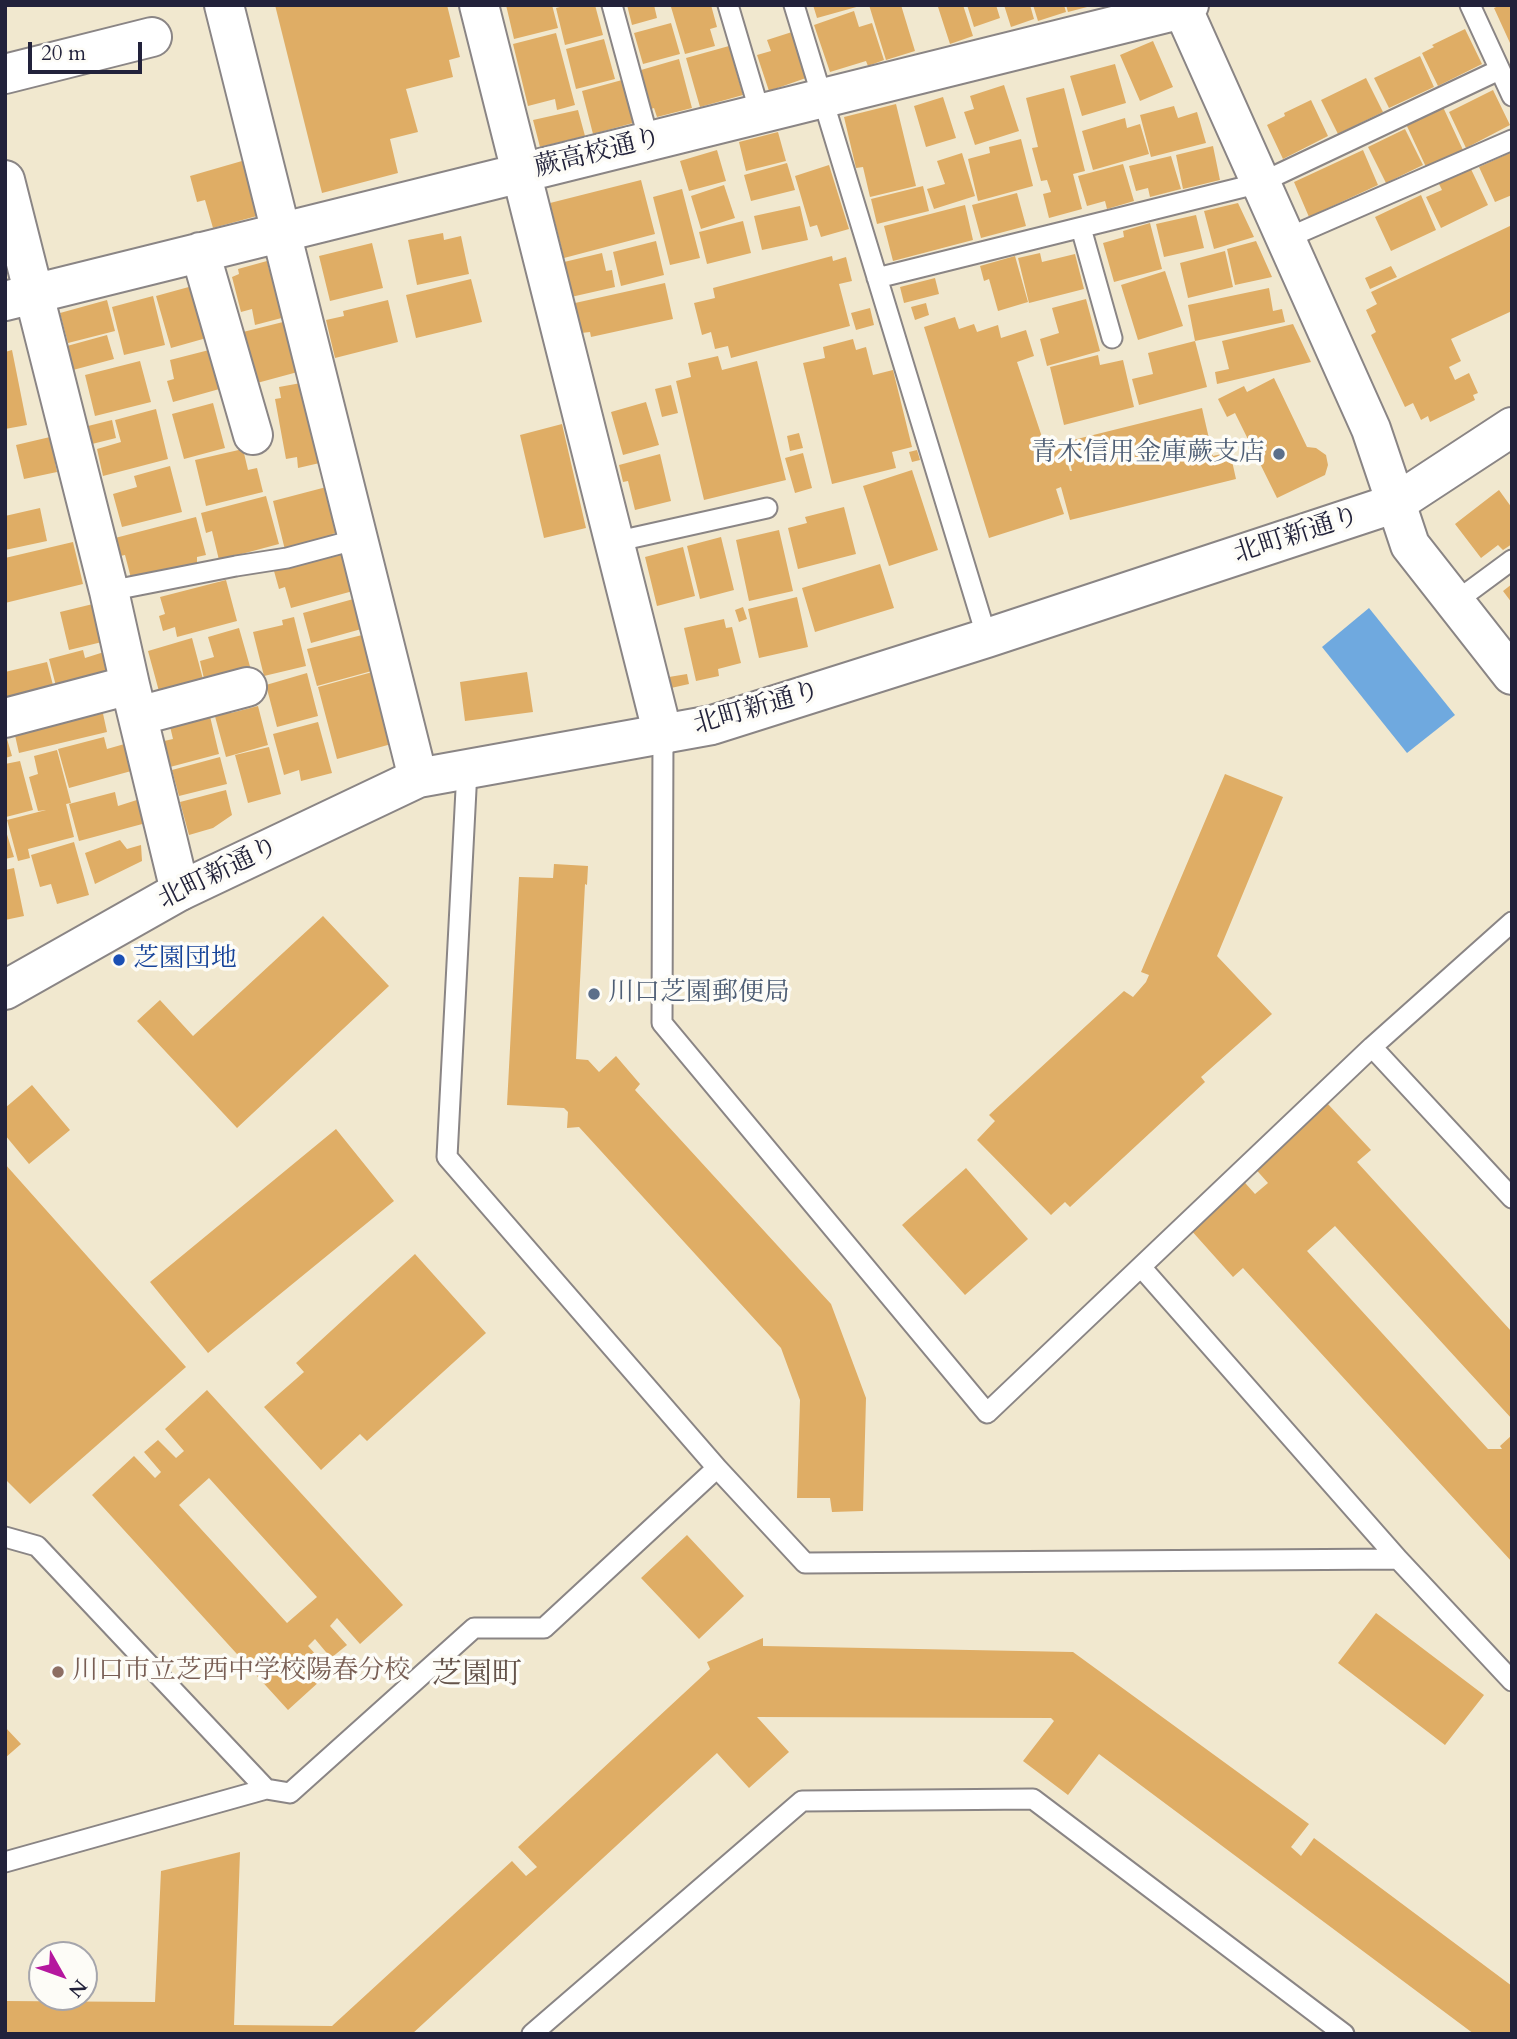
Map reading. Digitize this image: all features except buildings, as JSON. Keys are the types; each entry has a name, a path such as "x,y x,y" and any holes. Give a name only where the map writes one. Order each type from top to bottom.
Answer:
{"street":[{"path":"224,5 418,778"},
{"path":"479,5 663,735"},
{"path":"1184,6 1371,429 1410,545 1512,675"},
{"name":"蕨高校通り","path":"19,297 1184,6"},
{"path":"5,74 152,37"},
{"path":"5,180 19,297 109,591 180,891"},
{"path":"200,252 253,435"},
{"name":"北町新通り","path":"5,990 180,891 418,778 712,725 987,638 1396,503 1512,427"},
{"path":"5,718 247,687"}],"lane":[{"path":"612,5 649,141"},
{"path":"727,5 761,113"},
{"path":"794,5 987,638"},
{"path":"1470,5 1512,96"},
{"path":"877,278 1260,183 1499,69"},
{"path":"1285,239 1512,141"},
{"path":"1081,228 1112,338"},
{"path":"614,542 767,508"},
{"path":"109,591 287,558 358,539"},
{"path":"1455,602 1512,560"},
{"path":"663,735 662,1023 987,1413 1372,1047 1512,922"},
{"path":"467,770 447,1157 718,1468 805,1563 1398,1559"},
{"path":"1372,1047 1512,1198"},
{"path":"1141,1267 1398,1559 1512,1681"},
{"path":"5,1862 265,1789 290,1793 474,1628 544,1628 718,1468"},
{"path":"5,1536 37,1546 265,1789"},
{"path":"533,2034 802,1801 1033,1799 1344,2034"}],"water":[{"path":"1369,608 1455,715 1407,753 1322,647"}],"place":[{"name":"青木信用金庫蕨支店","path":"1279,454"},
{"name":"芝園団地","path":"119,960"},
{"name":"川口芝園郵便局","path":"594,994"},
{"name":"川口市立芝西中学校陽春分校","path":"58,1672"}],"district":[{"name":"芝園町","path":"477,1676"}]}
